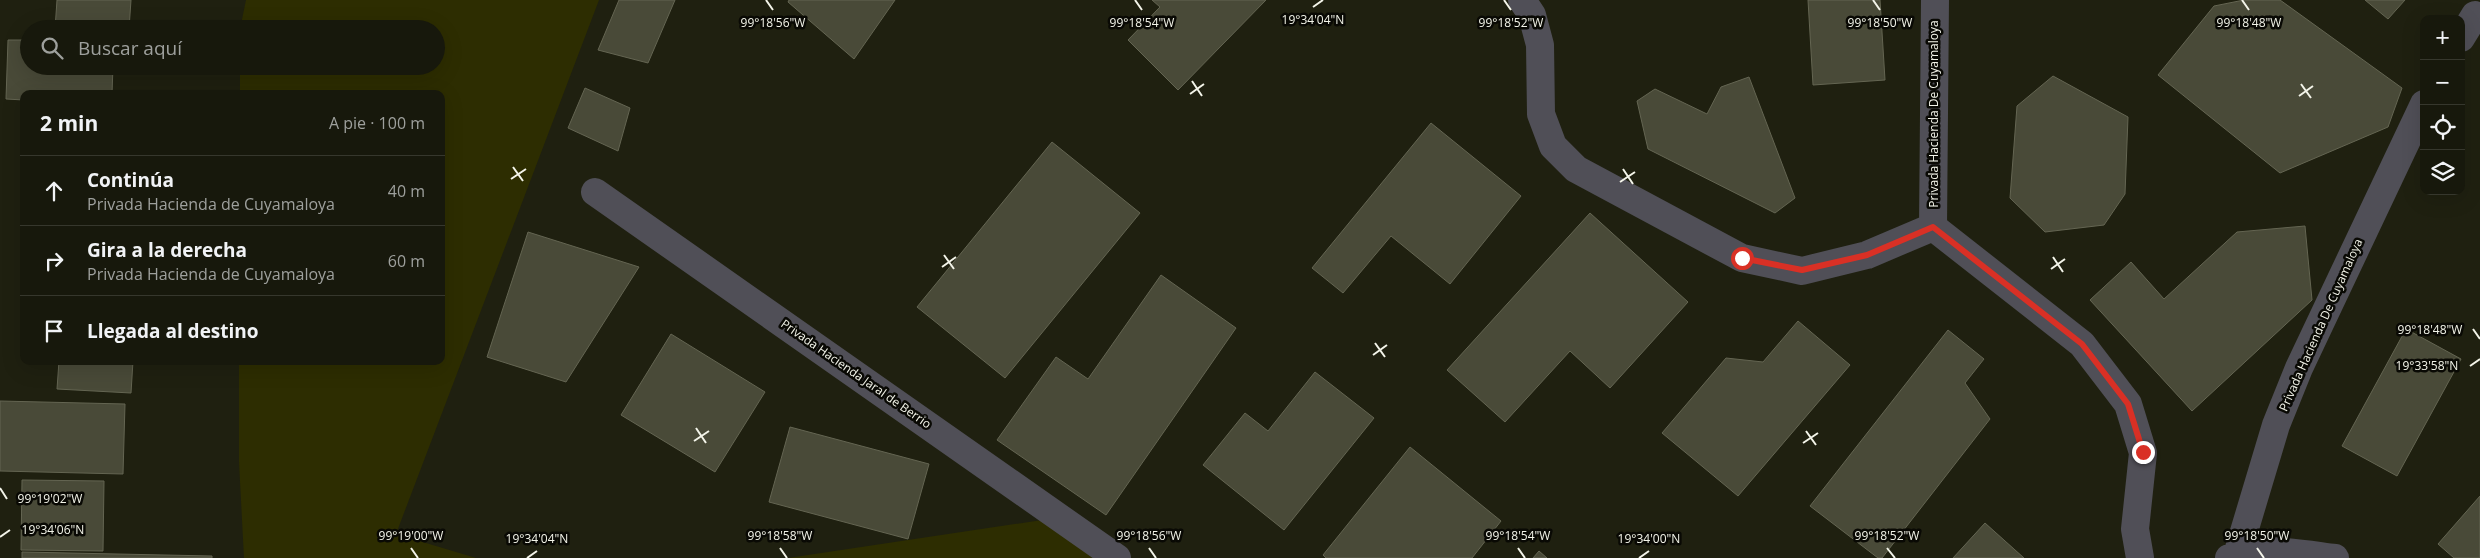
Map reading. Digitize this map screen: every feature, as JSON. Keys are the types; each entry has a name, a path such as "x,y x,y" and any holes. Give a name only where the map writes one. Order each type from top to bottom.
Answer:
{"street":[{"path":"1522,0 1532,15 1540,45 1541,114 1552,146 1576,169 1742,258 1802,270 1867,255 1933,227 2082,344 2128,404 2143,452 2134,529 2140,558"},
{"name":"Privada Hacienda De Cuyamaloya","path":"1933,227 1935,0"},
{"path":"2465,31 2475,15"},
{"name":"Privada Hacienda De Cuyamaloya","path":"2233,556 2276,425 2299,368 2424,105"},
{"name":"Privada Hacienda Jaral de Berrio","path":"595,192 1117,558"},
{"path":"2233,556 2284,552 2335,558"}],"shaded area":[{"path":"246,0 599,0 396,534 476,558 244,558 239,462 239,365 445,365 445,90 240,90 240,75 445,75 445,20 242,20"},
{"path":"1062,517 1117,558 788,558"}],"building":[{"path":"57,0 131,0 130,20 56,20"},
{"path":"619,0 675,0 648,63 598,50"},
{"path":"789,0 895,0 854,59 788,2"},
{"path":"1152,0 1266,0 1178,90 1128,40 1160,7"},
{"path":"1808,0 1880,0 1885,80 1813,85"},
{"path":"2244,0 2280,0 2402,88 2388,127 2280,173 2158,75 2214,6"},
{"path":"2365,0 2405,0 2388,19"},
{"path":"8,40 20,40 20,75 113,75 112,90 20,90 20,100 6,99"},
{"path":"2053,76 2128,117 2125,194 2104,225 2045,232 2010,198 2017,106"},
{"path":"1749,77 1795,198 1775,213 1648,149 1637,101 1655,89 1707,114 1721,87"},
{"path":"585,88 630,108 618,151 568,128"},
{"path":"1431,123 1521,196 1450,284 1391,236 1343,293 1312,268"},
{"path":"1052,142 1140,213 1005,378 917,307"},
{"path":"1590,213 1688,302 1610,388 1570,351 1505,422 1447,370"},
{"path":"2305,226 2312,300 2192,411 2090,300 2131,262 2164,299 2237,232"},
{"path":"528,232 639,267 566,382 487,357"},
{"path":"1161,275 1236,328 1106,515 997,440 1056,357 1088,379"},
{"path":"1798,321 1850,365 1738,496 1662,433 1726,358 1763,362"},
{"path":"2406,329 2461,359 2397,476 2342,446"},
{"path":"1948,330 1984,359 1965,383 1990,419 1882,558 1878,558 1810,506"},
{"path":"671,334 765,392 715,472 621,415"},
{"path":"59,365 133,365 131,393 57,389"},
{"path":"1315,372 1374,418 1284,530 1203,465 1245,413 1268,431"},
{"path":"0,401 125,404 123,474 0,471"},
{"path":"790,427 929,464 908,539 769,502"},
{"path":"1410,447 1501,521 1472,558 1326,558 1323,555"},
{"path":"22,480 104,481 103,551 21,550"},
{"path":"2480,496 2480,558 2454,558 2438,544"},
{"path":"1985,523 2024,558 1953,558"},
{"path":"1539,551 1547,558 1533,558"},
{"path":"22,552 212,556 212,558 22,558"}],"route":[{"path":"1742,258 1802,270 1867,255 1933,227 2082,344 2128,404 2143,452"}]}
